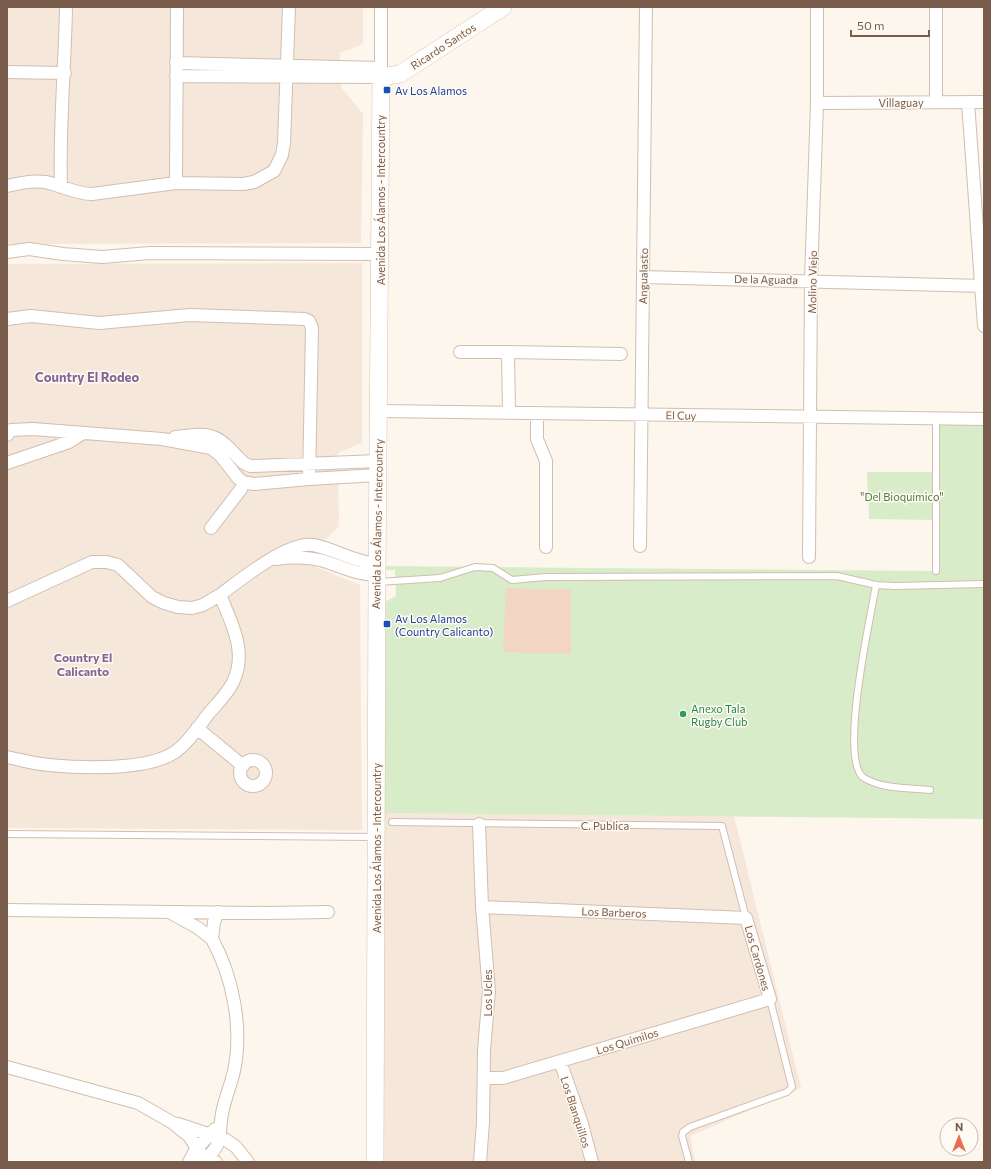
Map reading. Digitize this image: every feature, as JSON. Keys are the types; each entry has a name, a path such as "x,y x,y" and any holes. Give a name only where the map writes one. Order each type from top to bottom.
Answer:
{"main road":[{"name":"Ricardo Santos","path":"380,72 400,74 503,7"},
{"name":"Avenida Los Álamos - Intercountry","path":"375,1162 380,72"}],"street":[{"path":"62,187 60,146 65,73 66,7"},
{"path":"176,183 177,7"},
{"path":"7,186 35,181 62,187 79,193 92,194 176,183 242,184 254,182 268,176 274,171 282,155 284,143 289,7"},
{"path":"176,76 287,71 380,72 381,7"},
{"name":"Angualasto","path":"640,546 646,7"},
{"name":"Molino Viejo","path":"809,557 811,280 817,103 817,7"},
{"path":"936,7 936,102"},
{"path":"176,63 287,71"},
{"path":"7,72 65,73"},
{"path":"968,102 984,326"},
{"name":"Villaguay","path":"817,103 984,102"},
{"path":"7,252 29,249 63,254 102,257 150,253 380,254"},
{"name":"De la Aguada","path":"643,277 811,280 982,286"},
{"path":"7,319 31,316 99,323 190,315 305,319 309,321 312,328 308,464 309,479"},
{"path":"460,352 621,354"},
{"path":"508,352 509,412"},
{"name":"El Cuy","path":"378,411 984,419"},
{"path":"537,413 537,439 546,461 546,547"},
{"path":"7,435 11,430 33,429 162,439 216,451 231,471 243,482 254,484 309,479 378,468"},
{"path":"7,463 69,442 83,433"},
{"path":"162,439 208,434 225,442 242,463 251,466 308,464 378,468"},
{"path":"211,528 241,489 243,482"},
{"path":"7,601 92,562 100,561 118,565 152,597 164,603 192,608 203,605 220,595 291,548 307,545 322,548 361,562 377,574"},
{"path":"7,757 48,765 109,766 143,764 164,758 175,752 197,728 233,683 236,674 239,652 238,640 220,595"},
{"path":"197,728 242,766"},
{"name":"Los Ucles","path":"478,824 482,906 489,991 484,1050 480,1162"},
{"name":"Los Barberos","path":"482,906 746,918"},
{"path":"7,910 328,912"},
{"path":"7,1067 128,1099 173,1123 189,1136 196,1149 208,1161 215,1150 216,1135 234,1071 236,1020 232,992 217,948 212,938 170,912"},
{"path":"212,938 214,922 218,912"},
{"name":"Los Cardones","path":"746,918 770,999"},
{"name":"Los Quimilos","path":"484,1078 504,1078 770,999"},
{"name":"Los Blanquillos","path":"560,1061 582,1124 592,1162"},
{"path":"173,1123 216,1135 232,1143 248,1162"},
{"path":"189,1162 196,1149 216,1135"}],"lane":[{"path":"936,418 936,571"},
{"path":"377,574 440,578 467,569 484,567 493,568 512,580 554,576 837,576 876,585 984,584"},
{"path":"876,585 855,708 854,761 863,777 878,784 930,790"},
{"name":"C. Publica","path":"392,822 722,826 746,918"},
{"path":"7,834 376,837"},
{"path":"688,1162 682,1136 683,1132 690,1127 786,1092 792,1087 770,999"}],"shaded area":[{"path":"7,7 363,7 363,44 340,53 341,87 363,114 361,243 7,244"},
{"path":"362,263 362,443 338,453 339,526 325,540 316,567 360,585 362,830 7,828 7,264"},
{"path":"381,813 734,816 801,1088 690,1136 695,1162 382,1162"}],"green space":[{"name":"Anexo Tala Rugby Club","path":"936,418 984,419 984,819 381,813 381,604 396,596 395,570 382,570 383,566 936,571 936,520 869,519 867,472 936,472"}],"building":[{"path":"506,588 571,590 571,654 503,652"}],"place":[{"name":"Av Los Alamos","path":"387,90"},
{"name":"Av Los Alamos (Country Calicanto)","path":"387,624"},
{"name":"Anexo Tala Rugby Club","path":"683,714"}],"district":[{"name":"Country El Rodeo","path":"87,377"},
{"name":"Country El Calicanto","path":"83,664"}],"park label":[{"name":"\"Del Bioquímico\"","path":"902,496"}]}
